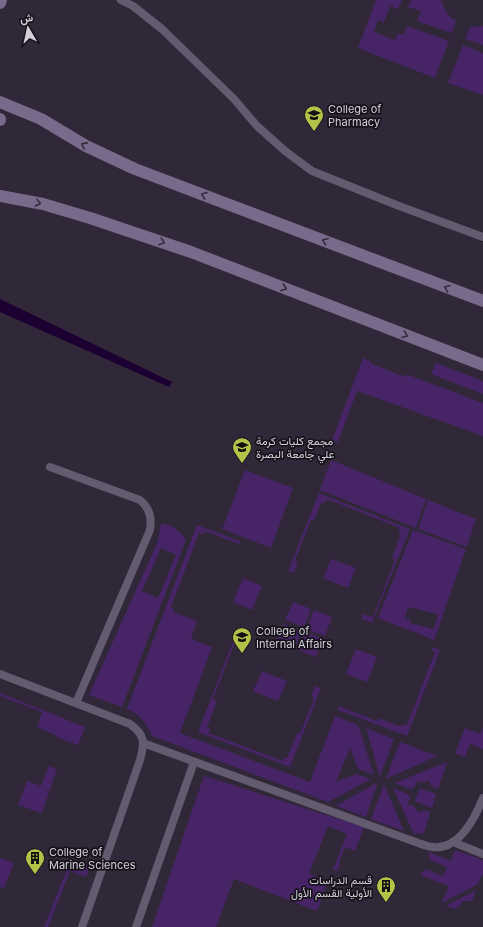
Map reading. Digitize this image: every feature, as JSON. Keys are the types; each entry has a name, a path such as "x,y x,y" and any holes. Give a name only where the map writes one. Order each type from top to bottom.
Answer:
{"street":[{"path":"0,102 41,119 86,146 135,169 483,301"},
{"path":"0,196 42,204 90,218 191,252 483,365"}],"lane":[{"path":"121,0 132,6 162,29 234,99 257,126 285,151 312,170 399,206 483,237"},
{"path":"50,467 140,500 148,508 151,516 150,530 76,703"},
{"path":"0,674 130,724 140,734 143,744 140,760 82,927"},
{"path":"143,744 421,844 434,847 444,846 453,842 471,825 483,798"},
{"path":"136,927 194,762"},
{"path":"453,842 483,854"}],"shaded area":[{"path":"376,0 402,0 398,9 390,6 384,22 378,20 374,32 395,40 398,33 404,35 407,26 449,41 435,78 358,48"},
{"path":"411,0 441,0 447,12 456,21 452,33 417,21 421,11 408,7"},
{"path":"483,26 483,45 465,39 470,27"},
{"path":"463,45 483,53 483,95 448,83"},
{"path":"0,299 172,382 169,387 0,312"},
{"path":"363,358 370,361 370,363 405,377 406,374 483,403 483,436 357,391 338,442 332,440"},
{"path":"436,363 483,381 483,394 431,374"},
{"path":"331,460 426,499 416,528 320,490"},
{"path":"245,470 293,488 271,548 222,529"},
{"path":"319,493 410,529 372,623 361,619 363,614 373,617 395,560 392,558 401,533 398,531 400,528 327,499 325,503 322,502 314,520 311,520 295,560 298,562 294,573 288,571"},
{"path":"428,500 476,519 467,547 418,529"},
{"path":"161,524 169,525 176,529 186,540 122,707 89,695 158,541","holes":["161,548 176,555 158,598 142,591"]},
{"path":"197,525 240,541 239,544 204,531 203,534 199,533 171,607 174,608 173,612 197,621 191,639 212,647 180,733 310,782 335,716 358,725 374,775 358,769 350,748 336,782 356,774 371,779 328,802 152,736 148,727 142,720 132,711 127,709"},
{"path":"413,530 466,549 434,640 378,618","holes":["408,607 438,614 434,629 410,623 411,620 405,618"]},
{"path":"331,559 356,568 348,588 323,578"},
{"path":"243,578 262,586 252,610 233,602"},
{"path":"293,602 311,609 305,625 301,626 285,620"},
{"path":"314,610 332,617 325,636 309,630 308,626"},
{"path":"284,624 299,630 301,633 295,648 277,641"},
{"path":"308,633 323,639 316,657 298,650 304,635"},
{"path":"238,636 248,640 245,646 235,642 213,699 217,701 207,727 210,729 208,733 283,761 284,758 287,758 297,733 300,734 314,698 311,696 315,686 321,688 290,767 198,732 234,639 237,640"},
{"path":"433,647 440,650 407,736 338,710 339,706 377,721 378,718 401,727 403,724 407,725 435,652 432,651"},
{"path":"356,649 377,657 367,682 346,674"},
{"path":"262,671 287,681 278,701 253,691"},
{"path":"0,693 85,727 78,745 56,737 56,735 37,727 42,712 0,696"},
{"path":"483,727 483,749 470,744 465,757 455,753 465,728 480,734"},
{"path":"366,728 394,739 380,777"},
{"path":"400,742 437,756 386,779"},
{"path":"447,762 438,789 431,786 429,780 424,783 417,781 414,788 410,789 395,783"},
{"path":"49,766 57,769 42,813 18,805 27,781 41,786"},
{"path":"204,776 364,827 355,851 345,847 339,863 338,871 333,869 347,834 328,826 309,874 328,881 317,911 234,879 216,927 152,927"},
{"path":"378,782 366,817 336,806"},
{"path":"384,784 404,831 371,819"},
{"path":"393,788 408,794 410,797 408,804 415,807 418,813 423,810 430,812 424,833 414,834"},
{"path":"420,788 436,794 432,808 415,801"},
{"path":"455,850 483,860 483,875 478,884 442,903 449,886 420,875 426,869 443,876 447,867 430,860 428,852 451,861"},
{"path":"0,858 14,863 4,888 0,887"},
{"path":"71,859 90,866 86,877 70,871 48,927 44,927"},
{"path":"476,890 472,901 462,901 455,909 446,906"}],"place":[{"name":"College of Pharmacy","path":"314,132"},
{"name":"مجمع كليات كرمة علي جامعة البصرة","path":"242,464"},
{"name":"College of Internal Affairs","path":"242,654"},
{"name":"College of Marine Sciences","path":"35,875"},
{"name":"قسم الدراسات الأولية القسم الأول","path":"386,903"}]}
